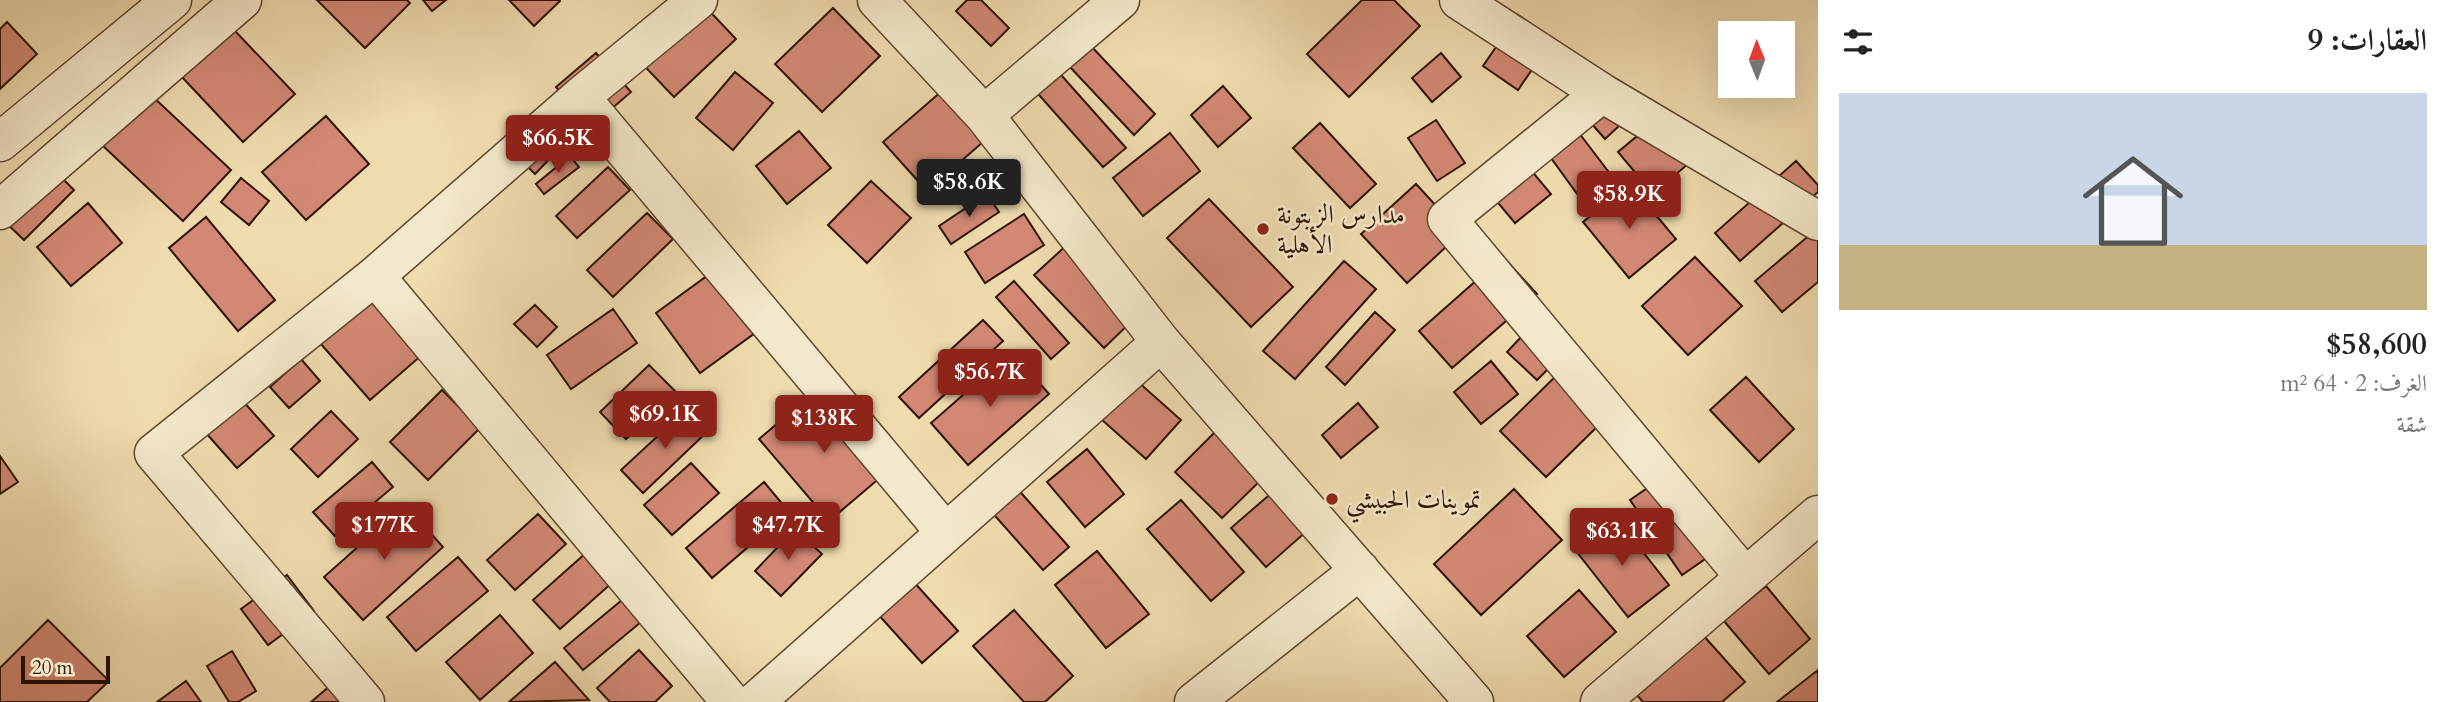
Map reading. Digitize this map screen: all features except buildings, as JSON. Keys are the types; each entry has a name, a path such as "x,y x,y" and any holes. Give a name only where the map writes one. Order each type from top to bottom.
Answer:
{"street":[{"path":"0,142 172,0"},
{"path":"0,210 242,0"},
{"path":"365,702 154,453 375,276 580,97 698,0"},
{"path":"877,0 984,115 1161,342 1474,702"},
{"path":"984,115 1120,0"},
{"path":"1459,0 1602,93 1818,221"},
{"path":"1602,93 1447,219 1745,577"},
{"path":"580,97 945,532"},
{"path":"375,276 731,702"},
{"path":"755,702 1161,342"},
{"path":"1600,702 1818,515"},
{"path":"1194,702 1360,570"}],"place":[{"name":"مدارس الزيتونة الأهلية","path":"1263,229"},
{"name":"تموينات الحبيشي","path":"1332,499"}]}
